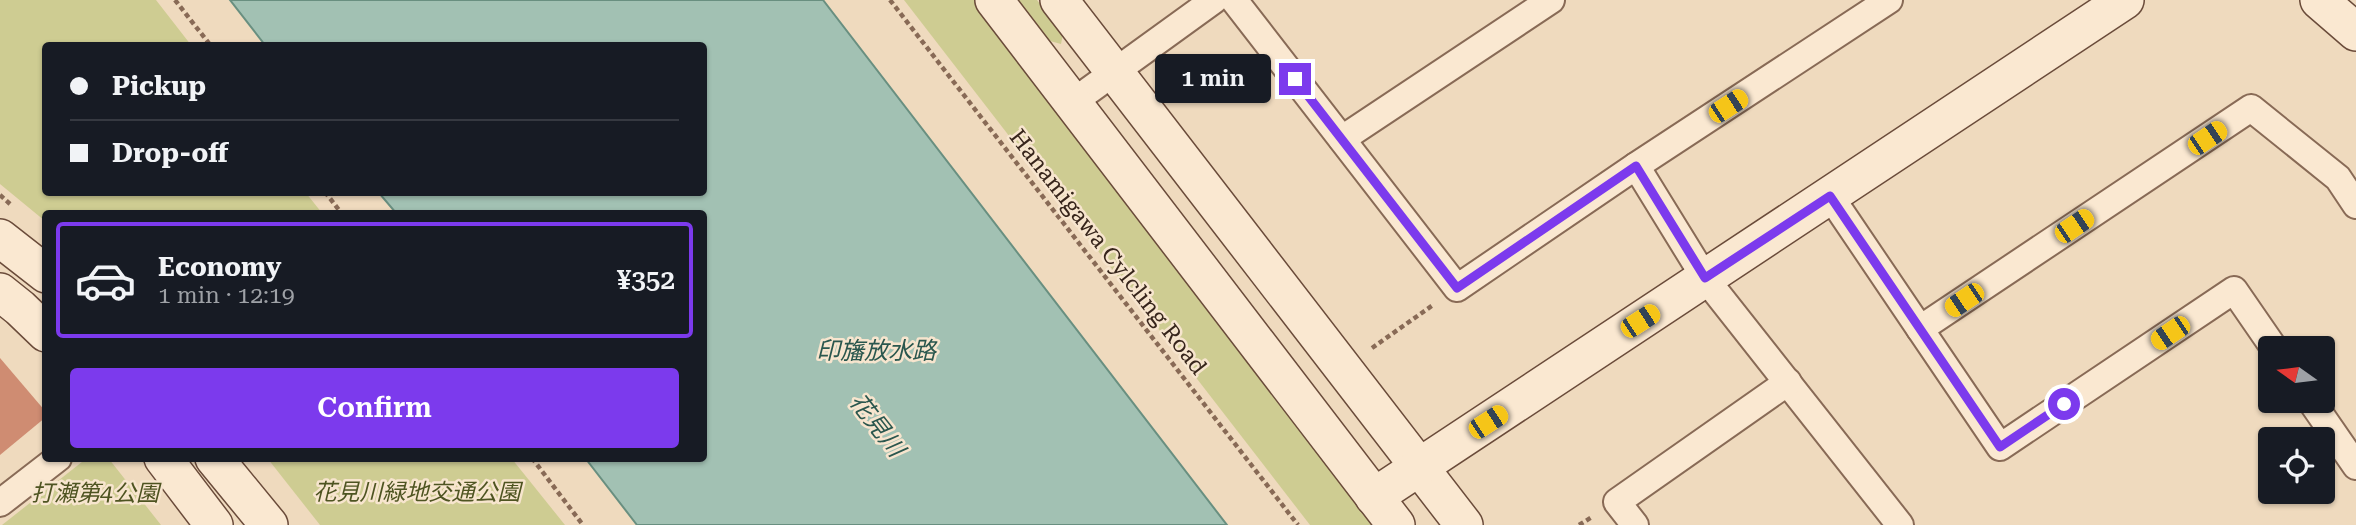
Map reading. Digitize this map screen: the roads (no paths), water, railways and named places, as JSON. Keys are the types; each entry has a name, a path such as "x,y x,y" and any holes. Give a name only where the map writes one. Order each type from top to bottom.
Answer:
{"street":[{"path":"994,0 1385,511 1419,468 2125,0"},
{"path":"1059,0 1464,525"},
{"path":"1073,102 1214,0"},
{"path":"1234,0 1457,288 1636,166 1889,0"},
{"path":"1342,139 1551,0"},
{"path":"2319,0 2356,32"},
{"path":"1920,329 2251,108 2338,178 2356,205"},
{"path":"1636,166 1705,278 1900,525"},
{"path":"1830,196 2000,447 2234,290 2266,336"},
{"path":"0,238 42,271"},
{"path":"0,292 42,329"},
{"path":"1635,525 1617,502 1788,382"},
{"path":"2319,413 2356,466"},
{"path":"0,503 53,462"},
{"path":"166,462 214,525"},
{"path":"217,462 268,525"}],"water":[{"name":"印旛放水路","path":"230,0 823,0 1227,525 637,525 588,462 707,462 707,210 393,210 382,196 707,196 707,42 263,42"}],"water label":[{"name":"花見川","path":"877,425"}],"park label":[{"name":"花見川緑地交通公園","path":"417,492"},
{"name":"打瀬第4公園","path":"95,493"}]}
